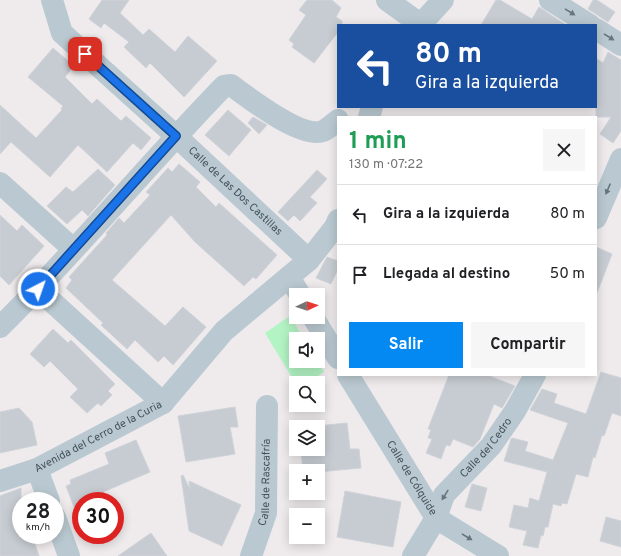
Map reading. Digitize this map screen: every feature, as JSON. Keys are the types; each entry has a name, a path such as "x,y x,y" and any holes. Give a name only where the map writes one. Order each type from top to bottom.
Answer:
{"street":[{"name":"Calle de Las Dos Castillas","path":"52,0 62,34 176,136 309,260"},
{"path":"387,0 420,24 443,0"},
{"path":"550,0 588,24"},
{"path":"597,30 621,45"},
{"path":"0,327 38,289 176,136 224,86 231,85 270,113 311,132 324,131 337,121"},
{"path":"597,216 621,159"},
{"path":"0,183 73,249"},
{"name":"Avenida del Cerro de la Curia","path":"0,481 37,469 163,403 224,331 294,286 309,260 337,222"},
{"path":"38,289 163,403"},
{"path":"317,324 337,356"},
{"name":"Calle de Cólquide","path":"349,376 436,518 498,556"},
{"name":"Calle del Cedro","path":"413,556 436,518 444,495 491,446 515,411 534,376"},
{"name":"Calle de Rascafría","path":"250,556 266,513 267,406"},
{"path":"37,469 46,492"},
{"path":"64,542 69,556"}],"green space":[{"path":"289,317 289,324 295,324 300,332 289,332 289,368 321,368 324,372 318,376 291,376 265,333"}],"building":[{"path":"102,0 129,0 120,13 143,35 149,29 175,52 188,36 217,61 184,97 150,63 146,68 124,47 129,42 104,23 101,28 89,19"},
{"path":"307,0 332,0 341,8 336,17 342,21 342,24 337,24 337,33 314,63 292,47 294,44 289,40 306,15 299,10"},
{"path":"496,0 500,0 532,19 539,7 564,24 482,24"},
{"path":"593,0 597,0 615,12 608,22 588,9"},
{"path":"53,48 74,66 65,77 92,104 97,99 121,121 126,116 151,138 141,150 133,143 107,172 78,145 50,177 11,142 0,154 0,105 36,138 62,110 61,109 63,106 28,77"},
{"path":"608,52 621,60 621,131 613,143 600,134 611,117 596,116 597,59 603,63"},
{"path":"228,110 251,130 229,156 205,135"},
{"path":"253,117 267,125 259,134 248,123"},
{"path":"179,164 200,182 196,187 216,207 219,203 277,255 256,279 253,277 244,286 195,242 171,215 112,280 165,326 183,307 206,327 173,365 164,356 158,362 135,340 127,349 101,325 103,323 66,288 72,280 69,277 107,235 106,233 119,218 124,223 150,195 146,192 168,168 172,172"},
{"path":"98,169 115,185 88,216 82,210 67,224 47,206 66,187 73,192"},
{"path":"317,170 327,179 310,197 317,203 300,221 294,215 288,221 278,212"},
{"path":"0,215 17,231 22,225 44,246 9,285 0,276"},
{"path":"597,247 612,254 597,293"},
{"path":"327,257 337,261 337,271 331,284 316,278"},
{"path":"53,329 68,343 71,340 115,384 108,391 112,395 101,406 98,403 87,413 70,397 78,389 50,361 44,367 30,354"},
{"path":"601,372 621,378 621,416 612,413 604,436 602,435 595,458 593,457 588,477 576,474 567,504 562,503 561,506 553,504 548,527 545,527 543,536 541,535 538,548 523,545 527,531 509,527 514,505 528,508 530,498 539,501 547,472 504,461 511,439 528,442 525,451 553,460 568,423 530,410 542,389 557,394 554,403 586,414"},
{"path":"449,376 490,376 515,386 502,408 494,404 480,439 473,447 453,439 450,446 446,445 441,459 426,453 432,439 428,438 431,430 428,429"},
{"path":"235,407 238,427 230,427 235,454 186,462 178,416"},
{"path":"19,408 32,422 37,445 0,453 0,412"},
{"path":"347,423 350,449 359,449 361,468 325,471 325,464 302,464 302,456 325,456 325,425"},
{"path":"136,440 150,472 103,492 72,492 72,502 66,486 71,484 70,480 109,464 105,453"},
{"path":"183,475 190,489 189,481 241,505 222,546 189,531 181,476"},
{"path":"472,484 487,488 481,511 465,507"},
{"path":"21,488 21,492 12,492 12,544 35,544 39,556 0,556 0,496"},
{"path":"345,491 401,502 393,547 337,537"},
{"path":"606,517 621,521 621,547 600,541"},
{"path":"151,533 167,556 118,556"}],"route":[{"path":"38,289 176,136 85,54"}]}
